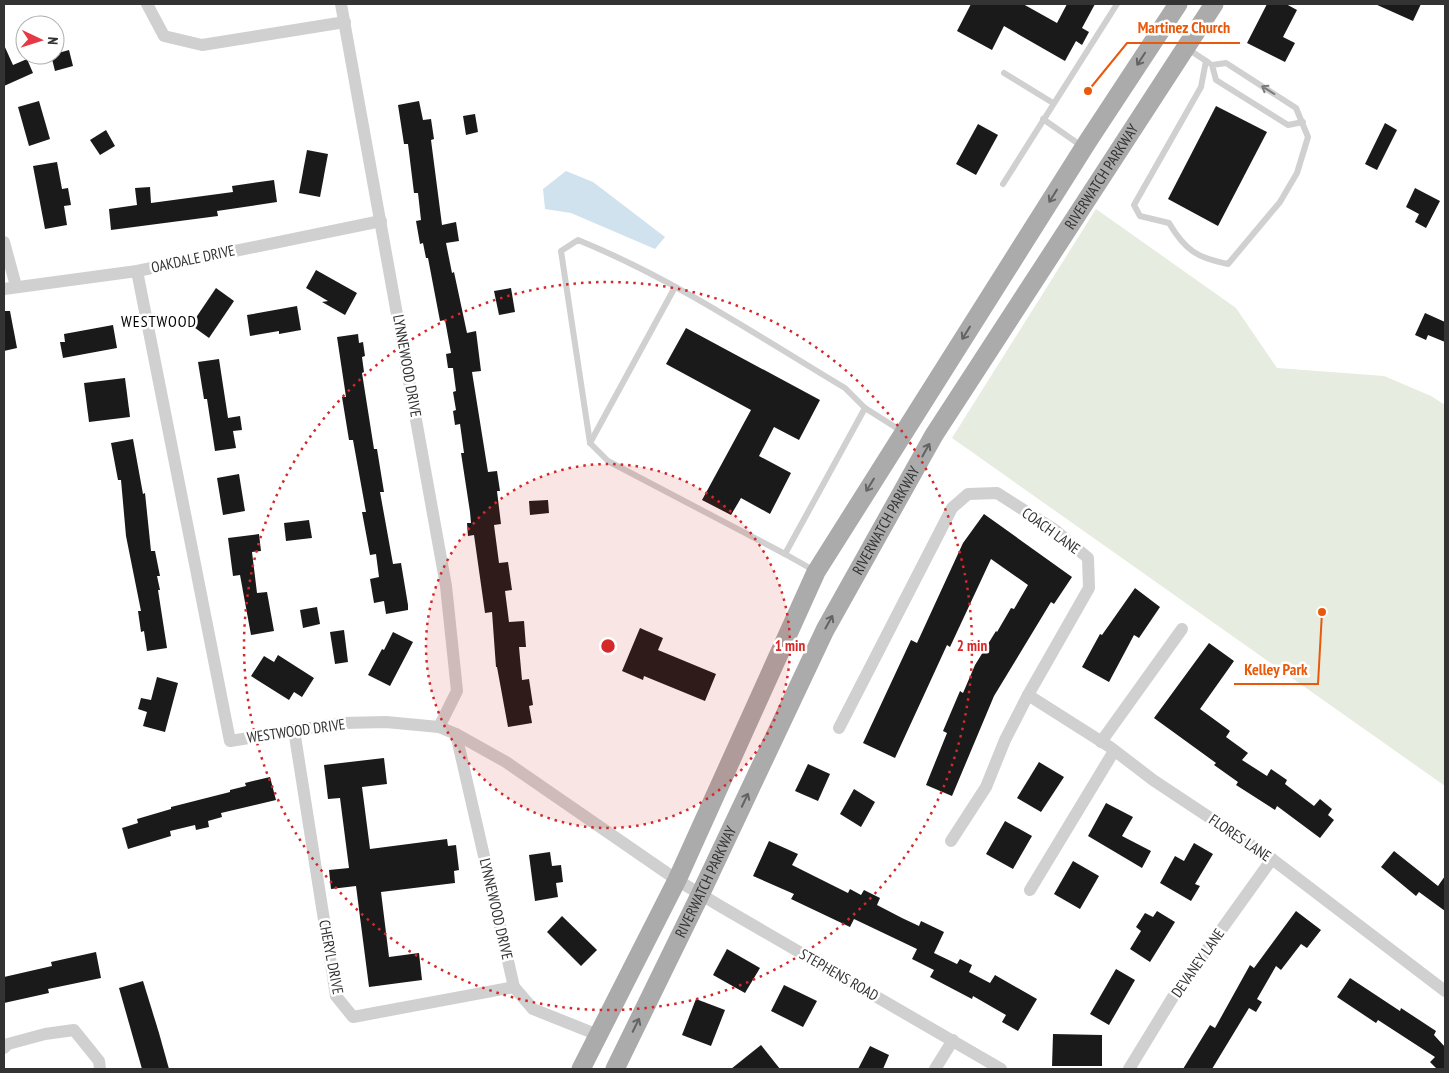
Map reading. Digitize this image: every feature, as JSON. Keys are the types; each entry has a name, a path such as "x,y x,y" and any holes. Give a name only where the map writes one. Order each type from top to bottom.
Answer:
{"main road":[{"name":"RIVERWATCH PARKWAY","path":"581,1069 677,880 816,572 1084,148 1178,4"},
{"name":"RIVERWATCH PARKWAY","path":"615,1069 825,630 934,435 1214,4"}],"street":[{"path":"147,4 164,36 202,45 345,22"},
{"name":"LYNNEWOOD DRIVE","path":"341,4 446,586 457,691 439,727"},
{"name":"OAKDALE DRIVE","path":"10,288 137,271 381,221"},
{"path":"4,242 10,288"},
{"name":"WESTWOOD DRIVE","path":"137,271 230,741 342,723 386,722 439,727 456,734 506,762 677,880"},
{"name":"COACH LANE","path":"839,728 952,508 968,494 997,493 1055,530 1088,558 1089,588 1028,694 1005,740 986,787 951,841"},
{"path":"1101,742 1182,630"},
{"name":"FLORES LANE","path":"1028,694 1272,859 1445,991"},
{"name":"CHERYL DRIVE","path":"294,730 336,996 352,1017 514,987"},
{"name":"LYNNEWOOD DRIVE","path":"456,734 514,987 534,1009 598,1035"},
{"path":"1030,890 1114,751"},
{"name":"DEVANEY LANE","path":"1129,1069 1173,997 1272,859"},
{"name":"STEPHENS ROAD","path":"677,880 1001,1069"},
{"path":"4,1048 8,1044 45,1034 74,1030 99,1061 100,1069"},
{"path":"936,1069 953,1040"}],"lane":[{"path":"1002,184 1117,4"},
{"path":"1185,48 1209,63 1226,63 1296,108 1308,137 1296,173 1280,202 1228,264 1208,260 1189,250 1169,223 1140,216 1134,205 1201,87 1209,63"},
{"path":"1209,63 1216,80 1288,125 1303,122"},
{"path":"1004,73 1053,103"},
{"path":"1043,119 1084,148"},
{"path":"816,572 608,461 590,443 561,251 578,240 618,256 675,287 845,388 865,408 903,432"},
{"path":"590,443 675,287"},
{"path":"785,554 865,408"}],"shaded area":[{"path":"1096,209 1236,308 1277,368 1384,376 1431,396 1445,405 1445,786 952,438"}],"water":[{"path":"566,171 593,182 665,237 655,249 571,213 545,209 543,189"}],"building":[{"path":"971,4 1023,4 1057,23 1067,4 1095,4 1082,28 1089,32 1082,45 1076,41 1065,61 1004,26 992,50 957,31"},
{"path":"1267,4 1286,4 1297,10 1283,37 1295,43 1285,62 1247,43"},
{"path":"1375,4 1421,4 1413,21"},
{"path":"4,45 13,65 30,65 33,73 4,86"},
{"path":"69,50 73,66 55,71 54,65 65,65 65,51"},
{"path":"39,101 50,139 29,146 18,107"},
{"path":"419,101 423,120 431,119 434,139 431,140 442,225 456,222 459,241 446,243 452,273 454,272 467,333 476,331 481,371 472,372 488,472 497,471 500,491 497,491 501,524 494,525 499,563 508,562 512,590 505,591 509,622 524,621 526,647 519,647 522,680 529,679 533,705 529,706 532,723 508,727 496,667 492,612 485,613 474,535 468,536 467,523 471,523 461,453 464,453 460,424 455,425 453,411 456,410 453,392 456,391 453,368 448,368 446,354 451,353 445,320 440,321 428,258 426,258 423,243 420,244 416,221 421,220 418,193 414,193 408,144 404,144 398,105"},
{"path":"1216,106 1267,132 1218,226 1168,199"},
{"path":"475,114 478,132 466,135 463,116"},
{"path":"1385,123 1397,130 1377,170 1365,164"},
{"path":"978,124 998,135 976,175 956,164"},
{"path":"106,130 115,146 100,155 90,140"},
{"path":"307,150 328,154 320,197 299,193"},
{"path":"57,162 62,189 68,188 71,205 64,206 67,225 45,229 33,166"},
{"path":"274,180 277,202 217,211 218,216 111,230 109,209 137,205 135,188 150,187 151,203 233,192 232,186"},
{"path":"1415,188 1440,201 1426,228 1415,222 1419,214 1406,207"},
{"path":"316,270 357,293 345,315 322,302 328,301 306,288"},
{"path":"216,288 234,301 209,338 191,325"},
{"path":"511,288 515,312 499,315 494,291"},
{"path":"297,306 301,330 279,334 279,331 250,336 247,315"},
{"path":"4,311 10,311 17,348 4,351"},
{"path":"1425,313 1445,322 1445,342 1428,335 1426,340 1415,335"},
{"path":"113,325 117,348 63,358 60,342 65,342 64,334"},
{"path":"686,328 820,400 799,440 774,427 759,456 791,473 770,514 741,498 731,515 702,500 751,410 666,364"},
{"path":"358,334 359,343 363,342 365,356 362,357 364,372 362,373 374,449 377,449 384,492 380,492 393,564 401,563 408,605 408,610 386,614 384,601 374,603 370,579 379,577 376,554 370,555 362,512 366,512 353,440 349,440 342,397 346,397 337,337"},
{"path":"219,359 228,418 240,416 242,430 233,431 236,448 215,451 207,399 204,399 198,362"},
{"path":"125,378 130,417 89,422 84,383"},
{"path":"133,439 143,494 145,493 151,551 155,551 160,576 157,576 160,590 158,590 167,648 147,651 144,631 141,632 138,611 141,611 126,536 121,480 118,480 111,443"},
{"path":"239,474 245,511 223,515 217,478"},
{"path":"548,500 549,513 530,515 529,501"},
{"path":"984,514 1072,577 1054,604 1051,602 994,696 952,796 926,785 947,733 943,731 960,691 963,693 975,665 1011,608 1014,609 1028,585 991,559 950,647 947,645 895,758 863,743 911,640 917,643 963,543"},
{"path":"309,520 312,538 286,541 284,523"},
{"path":"259,534 261,551 252,552 257,593 267,592 274,631 251,635 240,575 233,576 228,538"},
{"path":"1135,588 1160,607 1139,638 1134,635 1109,682 1082,667 1100,634 1102,635"},
{"path":"317,607 320,624 303,628 300,610"},
{"path":"640,628 663,638 658,650 716,674 705,701 644,676 643,680 622,671"},
{"path":"344,630 348,662 335,664 330,632"},
{"path":"393,632 413,642 390,686 368,675"},
{"path":"1209,643 1234,661 1200,709 1230,731 1226,737 1248,753 1242,760 1267,776 1271,769 1287,780 1285,784 1314,806 1320,799 1332,809 1328,815 1334,820 1320,838 1277,806 1275,810 1236,785 1238,782 1214,765 1216,763 1154,718"},
{"path":"278,655 314,678 302,697 294,692 289,700 251,676 264,656 274,662"},
{"path":"157,677 178,683 165,732 143,726 147,712 138,709 141,698 151,700"},
{"path":"384,758 387,784 362,787 370,849 447,839 448,846 456,845 459,870 454,871 455,883 381,892 389,957 419,953 422,980 369,987 356,886 331,889 329,870 349,868 340,798 328,799 324,765"},
{"path":"1039,762 1064,777 1041,812 1017,798"},
{"path":"808,764 830,774 818,801 795,791"},
{"path":"270,777 276,800 221,813 222,817 208,821 209,827 196,830 195,825 170,831 171,836 128,849 122,828 138,823 137,819 171,809 171,807 230,792 230,790 246,786 245,783"},
{"path":"854,789 875,802 861,827 840,814"},
{"path":"1106,803 1133,817 1122,836 1151,851 1142,868 1088,836"},
{"path":"1005,821 1032,836 1013,869 986,854"},
{"path":"769,841 798,854 792,865 848,893 850,889 861,895 864,890 880,898 877,905 919,926 921,921 944,932 934,953 957,964 960,959 972,965 969,972 990,983 995,975 1037,999 1018,1031 1002,1022 1006,1015 973,996 972,999 930,977 934,970 912,959 917,949 854,919 850,927 791,899 794,894 753,876"},
{"path":"1194,843 1213,854 1195,884 1200,886 1191,901 1160,883 1175,856 1184,861"},
{"path":"1394,851 1438,886 1445,876 1445,911 1419,892 1416,896 1381,867"},
{"path":"550,852 552,866 561,865 563,882 556,883 558,897 535,901 529,855"},
{"path":"1073,861 1099,876 1080,909 1054,894"},
{"path":"1157,911 1175,922 1150,962 1130,949 1141,931 1136,927 1145,913 1153,917"},
{"path":"1296,911 1321,930 1307,948 1301,944 1281,970 1276,966 1257,999 1262,1002 1256,1012 1249,1008 1212,1069 1183,1069 1210,1025 1215,1028 1250,965 1254,968"},
{"path":"562,916 597,950 581,966 547,932"},
{"path":"727,949 760,968 745,993 713,975"},
{"path":"96,952 101,978 48,989 49,993 4,1003 4,977 52,966 51,962"},
{"path":"1116,969 1135,980 1109,1025 1090,1014"},
{"path":"1350,978 1400,1011 1401,1008 1436,1031 1434,1035 1445,1047 1445,1069 1437,1069 1430,1062 1435,1057 1378,1020 1376,1023 1337,997"},
{"path":"143,981 169,1069 142,1069 119,988"},
{"path":"784,985 817,1001 803,1027 771,1011"},
{"path":"696,999 725,1010 711,1046 682,1035"},
{"path":"1053,1034 1102,1035 1102,1066 1052,1066"},
{"path":"761,1045 780,1069 731,1069"},
{"path":"870,1046 889,1055 883,1069 858,1069"}],"place":[{"name":"Martinez Church","path":"1088,91"},
{"name":"Kelley Park","path":"1322,612"}],"district":[{"name":"WESTWOOD","path":"159,321"}]}
